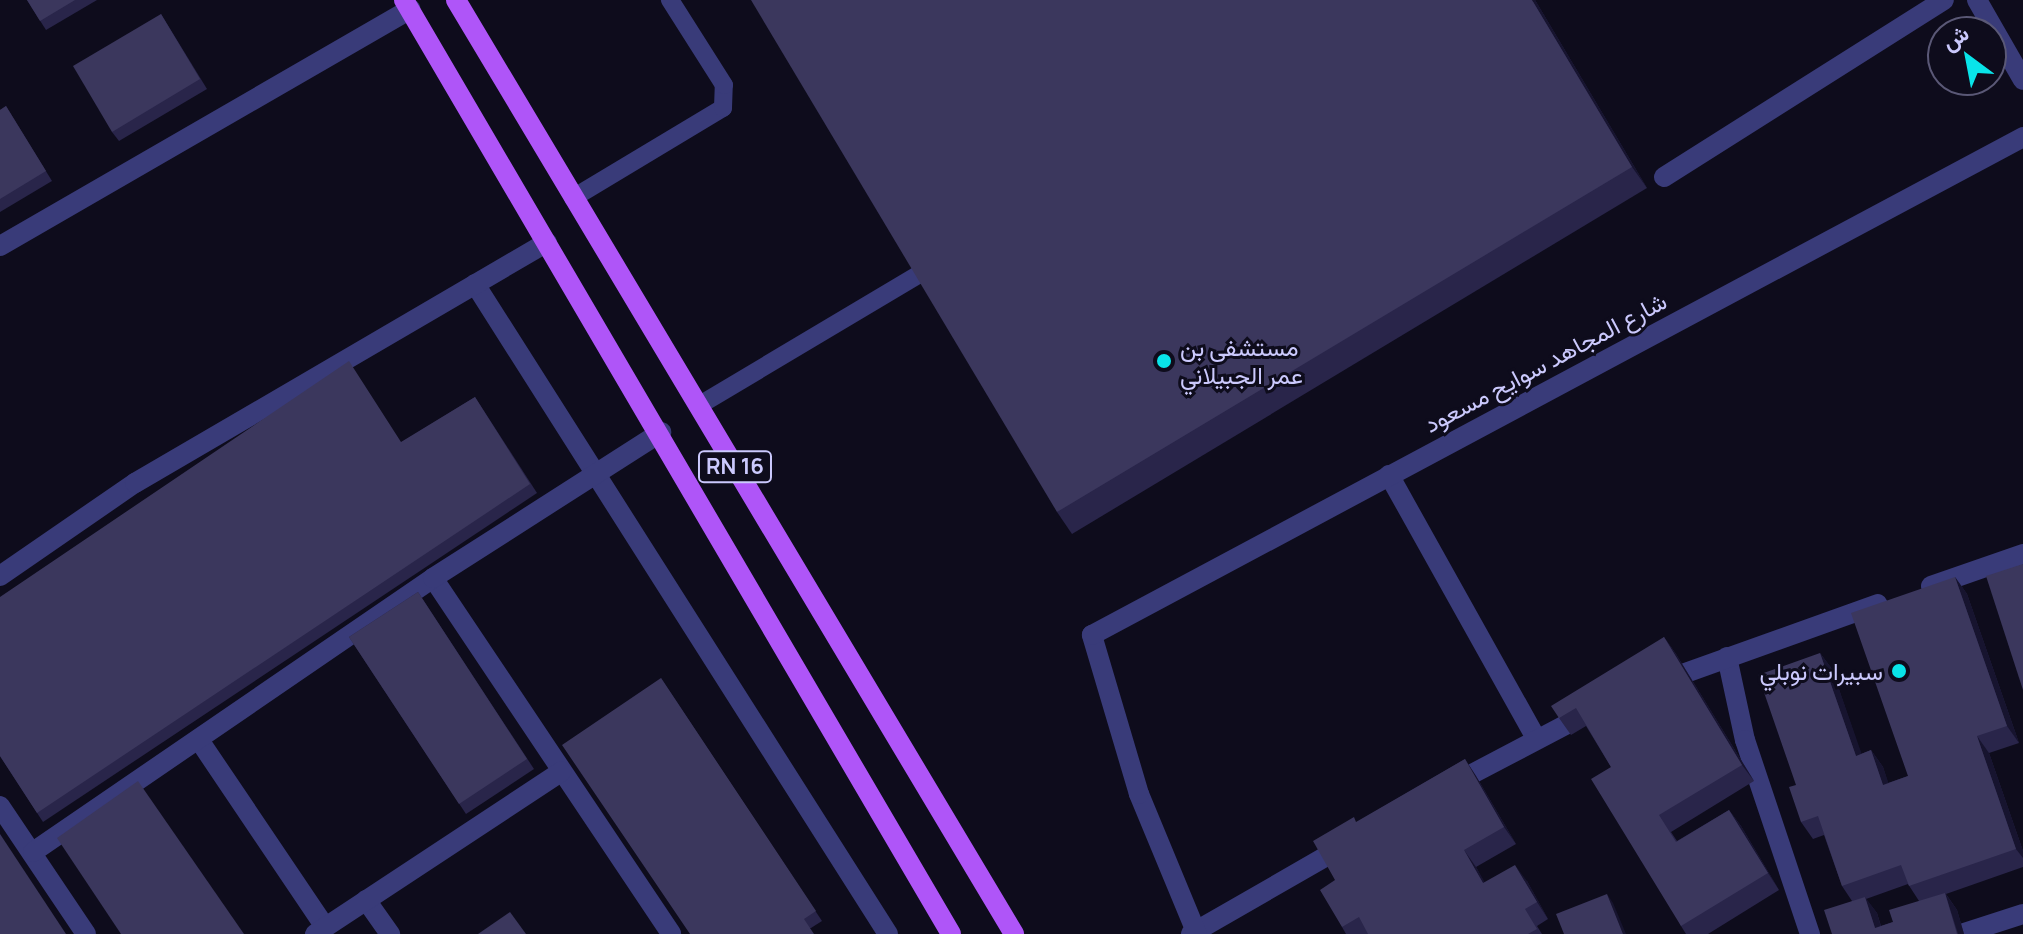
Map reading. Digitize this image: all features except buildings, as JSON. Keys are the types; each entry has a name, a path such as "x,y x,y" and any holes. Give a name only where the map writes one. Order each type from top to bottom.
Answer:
{"main road":[{"name":"RN 16","path":"456,0 1014,934"},
{"name":"RN 16","path":"407,4 661,432 951,934"}],"street":[{"path":"1664,177 1944,0"},
{"path":"1977,0 2023,80"},
{"path":"0,246 407,4"},
{"name":"شارع المجاهد سوايح مسعود","path":"1195,933 1139,794 1092,635 2023,137"},
{"path":"0,576 135,483 547,242"},
{"path":"475,284 888,934"},
{"path":"33,852 433,578 593,472 661,432"},
{"path":"1389,475 1535,736"},
{"path":"1644,688 2023,554"},
{"path":"433,578 671,934"},
{"path":"1727,657 1745,740 1810,934"},
{"path":"1427,799 1535,736 1604,706"},
{"path":"199,740 320,930 561,772"},
{"path":"0,806 6,829 33,852 86,934"},
{"path":"1195,933 1359,838"},
{"path":"366,900 390,934"},
{"path":"1961,934 2023,914"}],"lane":[{"path":"573,198 723,108 724,85 670,0"},
{"path":"698,406 948,257"}],"place":[{"name":"مستشفى بن عمر الجبيلاني","path":"1164,361"},
{"name":"سبيرات نوبلي","path":"1899,671"}]}
